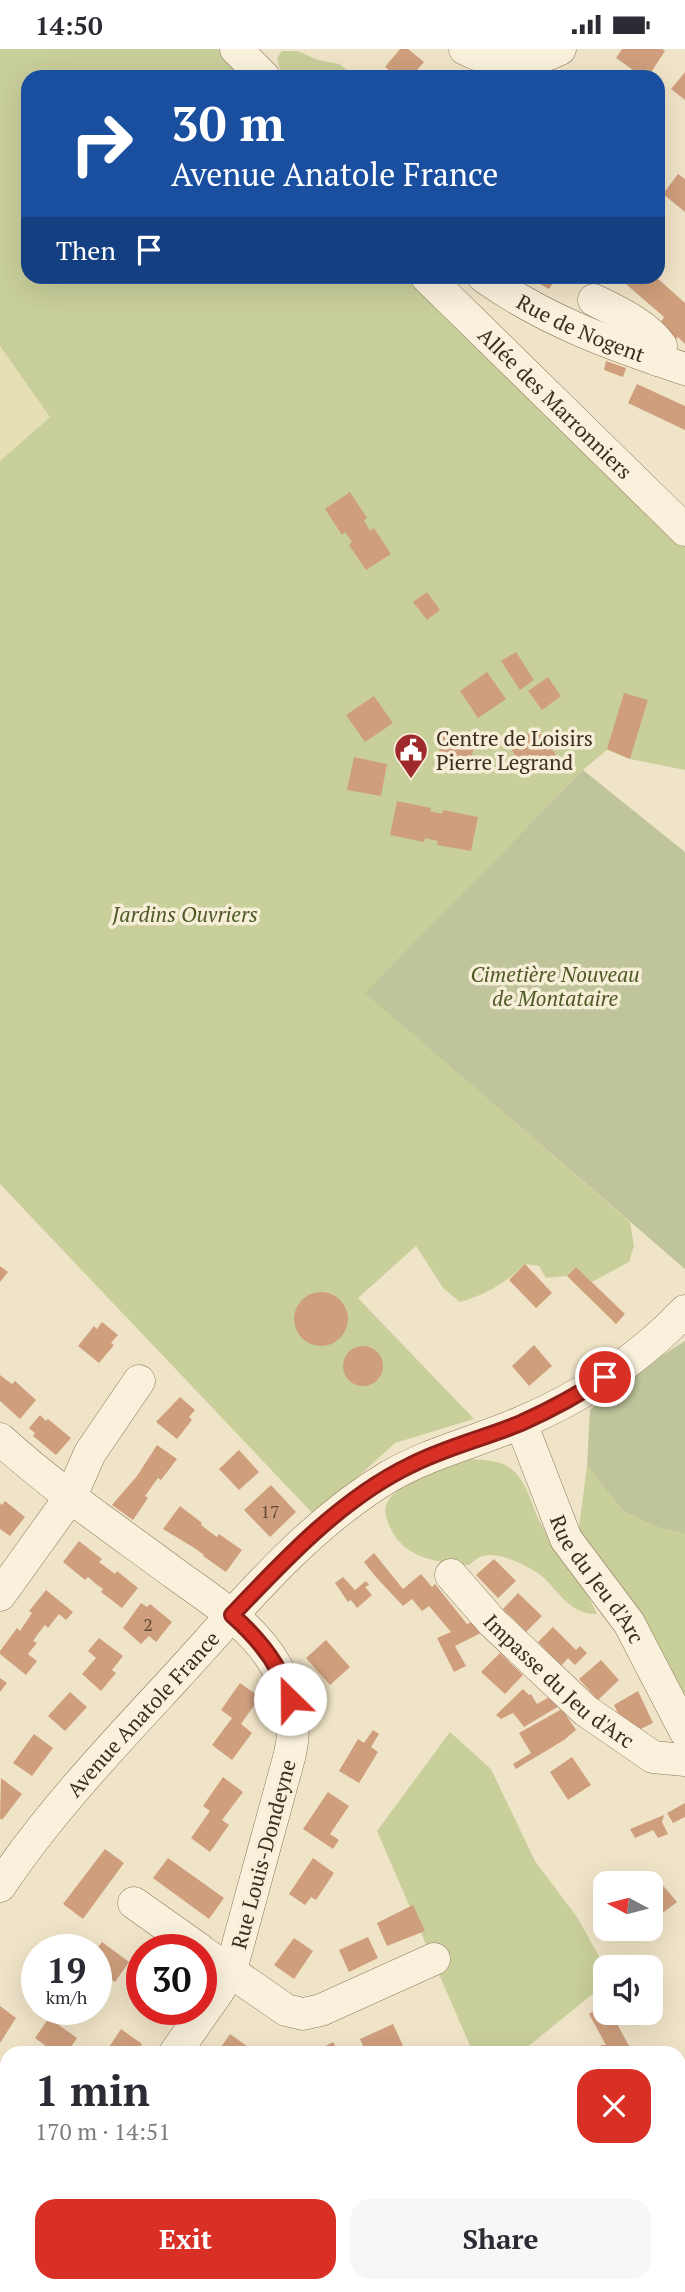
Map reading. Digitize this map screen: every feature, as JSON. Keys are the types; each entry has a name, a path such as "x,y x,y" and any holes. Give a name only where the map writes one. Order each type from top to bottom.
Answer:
{"street":[{"path":"236,49 257,70"},
{"path":"465,49 488,59 512,61 540,57 560,49"},
{"name":"Allée des Marronniers","path":"434,284 685,530"},
{"name":"Rue de Nogent","path":"494,284 563,324 607,343 671,364"},
{"path":"594,300 621,314 656,339 671,364"},
{"name":"Avenue Anatole France","path":"0,1886 33,1841 114,1745 232,1615 307,1541 379,1483 430,1456 521,1423 574,1396 605,1377 660,1335 685,1311"},
{"path":"0,1595 71,1496 90,1453 139,1381"},
{"name":"Rue du Jeu d'Arc","path":"521,1423 566,1539 629,1623 685,1731"},
{"name":"Rue Louis-Dondeyne","path":"0,1439 71,1496 232,1615 255,1637 276,1665 288,1689 293,1723 290,1754 239,1945 219,1990 180,2046"},
{"name":"Impasse du Jeu d'Arc","path":"451,1575 492,1622 586,1711 653,1757 685,1760"},
{"path":"134,1903 178,1934"},
{"path":"217,1962 286,2010 303,2014 321,2010 434,1959"}],"shaded area":[{"path":"0,346 50,417 0,461"}],"green space":[{"name":"Jardins Ouvriers","path":"0,49 219,49 241,70 21,70 21,284 426,284 685,546 685,770 630,759 607,750 583,770 366,993 630,1222 634,1246 629,1262 592,1282 576,1267 567,1276 546,1278 539,1266 525,1264 495,1287 460,1302 443,1288 416,1246 358,1298 474,1419 395,1443 315,1516 0,1184 0,461 50,417 0,346"},
{"path":"282,51 298,51 318,60 339,64 347,70 280,70 277,58"},
{"name":"Cimetière Nouveau de Montataire","path":"583,770 685,852 685,1269 365,993"},
{"path":"685,1341 685,1534 656,1527 623,1511 587,1466 590,1410 634,1373"},
{"path":"470,1459 503,1464 519,1477 546,1534 597,1614 573,1607 539,1574 515,1561 490,1555 479,1557 469,1565 445,1563 423,1557 403,1546 387,1521 385,1511 388,1501 403,1487"},
{"path":"587,1466 623,1511 656,1527 685,1534 685,1707 578,1535"},
{"path":"450,1732 491,1769 535,1861 577,1917 598,1955 593,1955 593,1994 529,2046 470,2046 377,1831"}],"building":[{"path":"400,49 408,49 424,62 417,70 389,70 385,67"},
{"path":"622,49 665,51 653,70 633,70 616,58"},
{"path":"685,72 685,100 671,89"},
{"path":"678,174 685,179 685,212 665,196 665,191"},
{"path":"540,284 552,284 549,289"},
{"path":"626,284 664,284 685,303 685,344 678,337 670,345 659,324 664,317"},
{"path":"606,361 626,368 623,377 604,370"},
{"path":"637,384 685,406 685,430 628,403"},
{"path":"350,492 367,518 364,520 370,531 374,528 391,554 366,570 349,545 352,542 345,532 342,535 325,509"},
{"path":"427,592 440,610 427,620 413,602"},
{"path":"516,652 534,680 520,690 501,661"},
{"path":"487,672 506,699 478,718 460,691"},
{"path":"548,677 561,696 542,710 528,691"},
{"path":"624,693 648,700 630,759 607,749"},
{"path":"374,696 393,723 365,742 346,715"},
{"path":"536,727 556,755 528,774 509,746"},
{"path":"443,731 476,737 469,770 437,764"},
{"path":"354,757 387,764 381,796 347,790"},
{"path":"397,801 431,808 430,811 442,814 443,810 478,817 471,851 437,845 438,841 425,838 424,842 390,835"},
{"path":"525,1264 552,1293 536,1308 509,1280"},
{"path":"0,1266 8,1272 0,1282"},
{"path":"576,1267 625,1314 616,1324 567,1276"},
{"path":"321,1292 340,1300 348,1319 340,1338 321,1346 302,1338 294,1319 302,1300"},
{"path":"102,1322 118,1335 111,1343 114,1345 99,1363 78,1346 94,1326 97,1329"},
{"path":"534,1345 552,1366 529,1386 512,1366"},
{"path":"363,1346 377,1352 383,1366 377,1380 363,1386 349,1380 343,1366 349,1352"},
{"path":"0,1375 12,1384 15,1381 36,1400 20,1419 0,1401"},
{"path":"180,1397 195,1410 189,1417 192,1420 177,1439 156,1422"},
{"path":"40,1415 71,1438 56,1455 33,1436 35,1433 29,1428"},
{"path":"157,1445 177,1459 145,1496 148,1498 133,1520 112,1505 137,1476"},
{"path":"239,1450 259,1472 239,1490 219,1469"},
{"path":"271,1485 296,1512 270,1537 244,1510"},
{"path":"5,1501 25,1517 10,1536 0,1529 0,1503 2,1505"},
{"path":"180,1506 217,1537 219,1534 242,1550 226,1572 163,1529"},
{"path":"79,1541 102,1559 99,1562 115,1574 117,1571 138,1588 122,1608 101,1592 103,1589 88,1577 85,1580 63,1562"},
{"path":"374,1553 403,1589 421,1574 432,1587 435,1584 467,1624 481,1619 488,1626 479,1634 455,1646 466,1666 454,1672 437,1638 451,1632 429,1606 422,1611 412,1599 403,1606 375,1576 364,1562"},
{"path":"494,1559 516,1581 498,1598 476,1575"},
{"path":"343,1577 355,1590 366,1581 369,1585 365,1587 372,1595 357,1608 351,1600 348,1602 335,1583"},
{"path":"46,1590 73,1612 66,1620 59,1614 48,1628 45,1625 38,1634 33,1641 37,1643 28,1654 37,1661 26,1675 0,1654 0,1651 17,1628 20,1631 32,1613 29,1611"},
{"path":"518,1593 542,1616 526,1632 503,1609"},
{"path":"141,1603 147,1607 150,1604 172,1622 156,1642 149,1636 141,1644 123,1628"},
{"path":"553,1627 576,1650 580,1646 587,1653 575,1665 568,1658 561,1666 538,1642"},
{"path":"99,1638 123,1656 112,1670 116,1673 101,1691 82,1674 96,1658 88,1651"},
{"path":"326,1640 350,1667 330,1685 306,1658"},
{"path":"500,1653 523,1675 505,1694 481,1672"},
{"path":"601,1660 619,1680 598,1700 579,1679"},
{"path":"0,1678 7,1683 0,1692"},
{"path":"240,1683 260,1697 241,1724 252,1733 232,1760 212,1745 232,1718 221,1710"},
{"path":"523,1689 531,1694 537,1704 558,1692 564,1703 524,1727 513,1713 501,1719 496,1715"},
{"path":"638,1691 653,1723 628,1735 614,1705"},
{"path":"70,1692 87,1707 65,1731 48,1716"},
{"path":"562,1709 576,1730 516,1769 513,1764 531,1753 519,1733"},
{"path":"373,1730 379,1734 371,1747 378,1752 359,1783 339,1771 358,1739 364,1743"},
{"path":"34,1734 53,1748 32,1776 13,1763"},
{"path":"572,1757 591,1785 568,1800 550,1772"},
{"path":"223,1777 243,1792 222,1820 229,1825 210,1852 191,1838 210,1811 203,1806"},
{"path":"1,1778 22,1794 2,1820 0,1818"},
{"path":"328,1792 349,1806 330,1834 339,1840 333,1849 303,1829"},
{"path":"685,1803 685,1817 673,1823 667,1813"},
{"path":"664,1815 662,1822 668,1834 658,1838 653,1830 635,1838 630,1829"},
{"path":"105,1849 124,1863 83,1919 63,1904"},
{"path":"168,1858 224,1898 209,1919 153,1878"},
{"path":"313,1858 334,1873 316,1900 311,1897 305,1905 289,1894"},
{"path":"663,1886 677,1902 663,1913"},
{"path":"413,1905 425,1931 387,1946 377,1923"},
{"path":"368,1937 378,1958 349,1972 339,1950"},
{"path":"294,1938 313,1951 294,1979 274,1965"},
{"path":"112,1949 126,1960 126,1966 115,1982 112,1980"},
{"path":"0,2006 16,2018 0,2043"},
{"path":"393,2024 403,2046 363,2046 360,2039"},
{"path":"44,2025 59,2025 77,2038 72,2046 46,2046 35,2038"},
{"path":"595,2025 618,2025 629,2046 600,2046 606,2045"},
{"path":"121,2029 142,2044 141,2046 110,2046"},
{"path":"230,2034 247,2046 222,2046"}],"place":[{"name":"Centre de Loisirs Pierre Legrand","path":"411,780"}],"route":[{"path":"290,1699 276,1665 260,1643 232,1615 250,1596 323,1527 386,1479 430,1456 521,1423 605,1377"}]}
